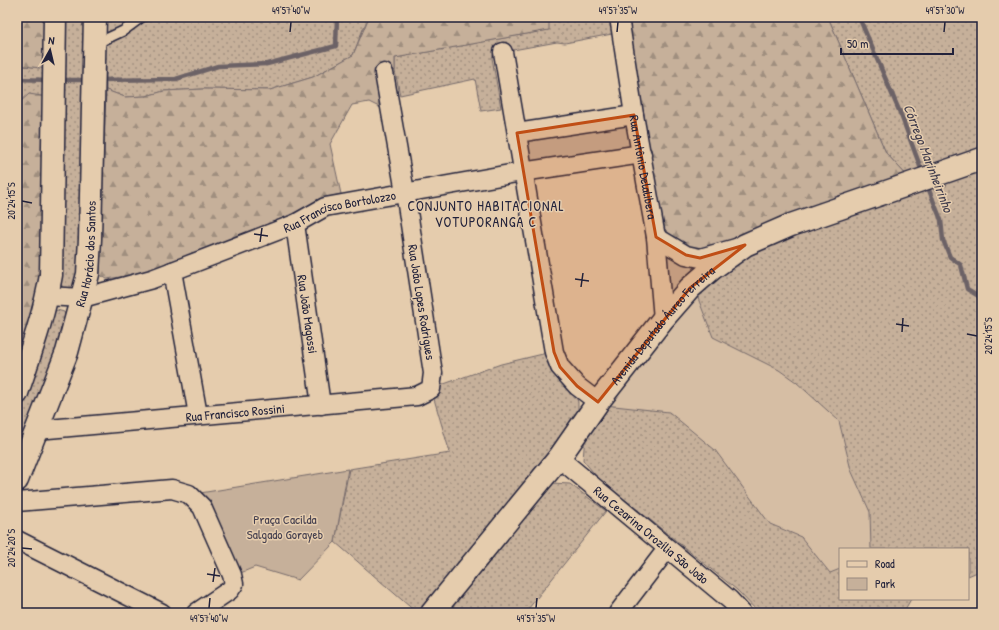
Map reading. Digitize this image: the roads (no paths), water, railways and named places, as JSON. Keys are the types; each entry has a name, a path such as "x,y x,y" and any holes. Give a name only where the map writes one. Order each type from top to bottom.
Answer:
{"main road":[{"path":"17,393 34,344 51,276 53,239 55,17"},
{"name":"Rua Horácio dos Santos","path":"17,480 67,352 88,274 95,17"},
{"name":"Avenida Deputado Áureo Ferreira","path":"432,613 559,458 598,402 663,319 690,288 713,268 745,245 791,225 982,159"}],"street":[{"name":"Rua Antônio Delalibera","path":"619,17 634,114 656,237 663,319"},
{"path":"502,52 554,352 560,367 572,381 598,402"},
{"name":"Rua João Lopes Rodrigues","path":"384,73 405,192 433,373 431,389"},
{"path":"516,133 634,114"},
{"name":"Rua Francisco Bortolozzo","path":"47,296 82,298 152,279 296,224 325,207 522,172 642,154"},
{"name":"Rua João Magossi","path":"296,224 321,405"},
{"path":"656,237 686,255 700,258 745,245"},
{"path":"172,271 198,415"},
{"name":"Rua Francisco Rossini","path":"37,430 417,396 431,389"},
{"name":"Rua Cezarina Orozília São João","path":"559,458 730,600 742,613"},
{"path":"17,502 172,489 189,494 202,507 232,575 234,584 230,590 196,613"},
{"path":"17,540 162,613"},
{"path":"618,613 668,549"}],"lane":[{"path":"95,44 123,31 142,17"}],"waterway":[{"path":"99,80 176,79 218,66 267,64 336,46 337,17"},
{"name":"Córrego Marinheirinho","path":"859,17 901,115 923,174"},
{"path":"17,79 49,80"},
{"path":"61,80 87,80"},
{"name":"Córrego Marinheirinho","path":"927,185 941,220 943,240 950,257 961,265 967,289 982,298"}],"district":[{"name":"CONJUNTO HABITACIONAL VOTUPORANGA C","path":"486,214"}],"park label":[{"name":"Praça Cacilda Salgado Gorayeb","path":"285,526"}]}
